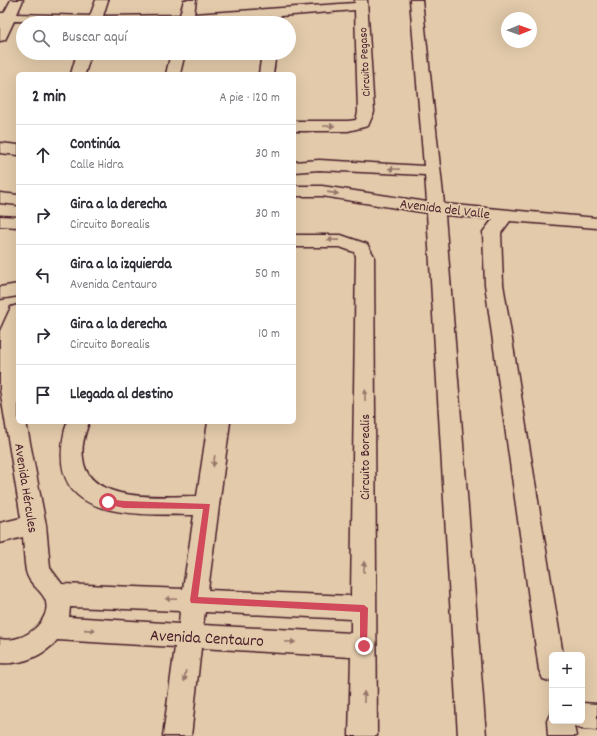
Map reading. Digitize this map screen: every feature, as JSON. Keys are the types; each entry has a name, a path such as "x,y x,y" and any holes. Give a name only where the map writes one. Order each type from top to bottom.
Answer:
{"street":[{"path":"416,0 433,171 472,736"},
{"path":"0,7 10,10 97,13 188,12 273,9 361,3"},
{"name":"Circuito Pegaso","path":"296,126 348,126 363,123 366,112 361,3"},
{"path":"0,37 10,10"},
{"path":"79,72 82,60"},
{"path":"174,72 177,60"},
{"path":"266,72 267,60"},
{"path":"0,148 16,150"},
{"path":"296,167 319,165 433,171"},
{"name":"Avenida del Valle","path":"296,191 322,191 435,208 597,222"},
{"path":"0,198 16,200"},
{"path":"506,215 492,232 494,284 549,652"},
{"path":"0,221 16,222"},
{"name":"Circuito Borealis","path":"296,241 341,240 361,248 365,256 363,736"},
{"path":"0,293 16,290"},
{"name":"Avenida Hércules","path":"16,317 9,333 6,365 16,422"},
{"name":"Avenida Hércules","path":"16,424 34,525 38,572 56,595"},
{"path":"78,424 71,460 77,479 88,492 108,502 124,504 207,506"},
{"path":"177,736 219,424"},
{"path":"0,533 34,525"},
{"path":"0,651 10,652 29,647 42,639 51,628 57,611 56,595 364,608"},
{"name":"Avenida Centauro","path":"51,628 364,646"},
{"path":"585,716 597,716"},
{"path":"560,724 562,736"}],"route":[{"path":"108,502 124,504 207,506 194,600 364,608 364,646"}]}
